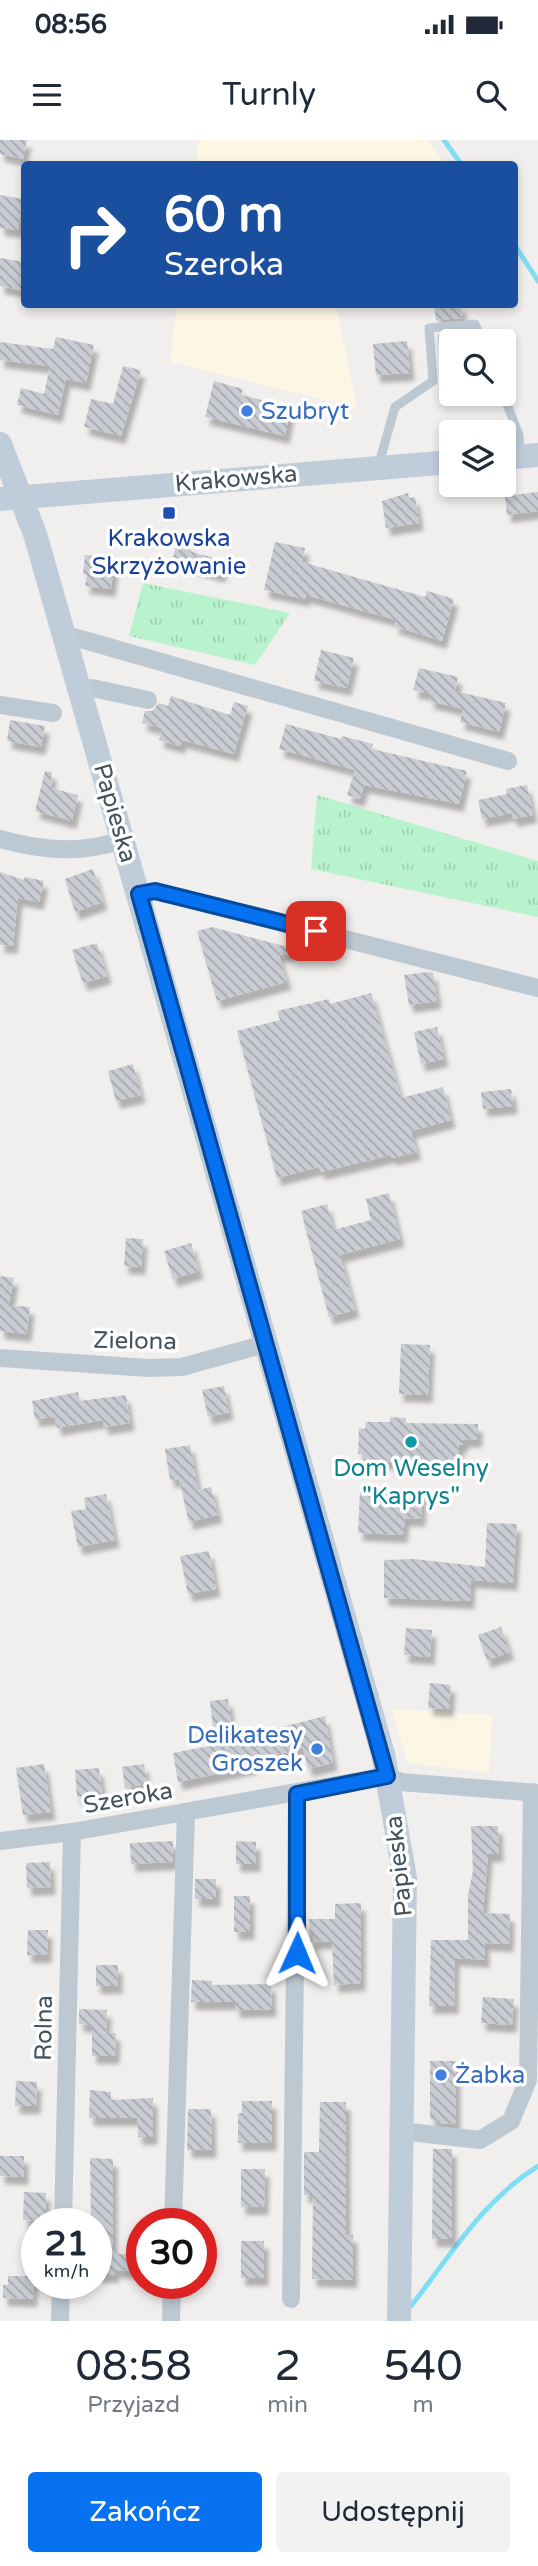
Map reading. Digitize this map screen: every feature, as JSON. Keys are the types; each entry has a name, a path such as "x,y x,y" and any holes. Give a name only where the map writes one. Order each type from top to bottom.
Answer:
{"street":[{"name":"Papieska","path":"0,444 11,498 35,534 387,1776 405,1878 399,2321"},
{"name":"Krakowska","path":"11,498 439,463"},
{"path":"63,634 508,761"},
{"path":"92,688 148,700"},
{"path":"0,705 53,713"},
{"path":"0,839 46,849 84,850 122,840"},
{"path":"139,894 155,891 538,988"},
{"name":"Zielona","path":"0,1358 149,1368 182,1367 265,1344"},
{"path":"387,1776 401,1782 535,1793 528,2080 511,2121 480,2140 401,2131"},
{"name":"Szeroka","path":"0,1841 72,1832 387,1776"},
{"path":"291,2299 297,1794"},
{"path":"174,2208 186,1812"},
{"name":"Rolna","path":"63,2208 72,1832"},
{"path":"60,2321 61,2299"},
{"path":"171,2321 172,2299"}],"lane":[{"path":"378,468 395,407 433,381 429,328 475,324 477,329"},
{"path":"508,406 519,435 521,456"}],"shaded area":[{"path":"199,140 428,140 442,161 196,161"},
{"path":"177,308 337,308 357,408 170,362"},
{"path":"391,1709 492,1715 489,1773 408,1763"}],"green space":[{"path":"143,583 290,613 255,665 129,636"},
{"path":"317,795 538,861 538,917 311,869"}],"building":[{"path":"0,140 27,140 23,159 0,154"},
{"path":"0,195 21,199 18,230 0,228"},
{"path":"0,258 21,262 21,290 0,286"},
{"path":"434,308 462,308 463,318 436,320"},
{"path":"56,337 94,345 86,383 66,379 58,415 17,405 21,388 44,394 50,366 0,360 0,342 53,349"},
{"path":"407,341 410,373 376,375 373,344"},
{"path":"123,366 141,370 121,436 84,427 91,399 113,404"},
{"path":"214,381 243,389 241,395 291,407 285,436 205,417"},
{"path":"538,492 538,511 507,515 505,497 516,497 516,495"},
{"path":"408,493 409,498 415,497 419,523 386,528 382,501"},
{"path":"177,542 191,545 189,551 225,561 221,575 172,561"},
{"path":"275,542 305,548 302,562 425,597 427,591 454,599 442,641 394,626 396,620 306,595 305,599 264,590"},
{"path":"85,555 115,559 111,589 85,586"},
{"path":"321,650 354,658 347,688 314,681"},
{"path":"419,668 458,677 455,691 506,703 499,732 460,722 463,709 429,701 431,694 413,690"},
{"path":"171,696 230,715 234,702 248,706 234,754 182,740 180,746 159,740 162,728 142,723 145,711 152,711 159,703 168,706"},
{"path":"10,720 45,726 41,747 7,741"},
{"path":"286,724 341,739 342,736 373,744 372,749 467,771 459,804 364,785 360,799 347,795 355,770 279,749"},
{"path":"45,771 52,772 51,788 78,795 72,821 35,811"},
{"path":"527,785 533,815 513,819 512,813 482,819 478,800 507,794 506,789"},
{"path":"93,869 103,902 75,912 65,879"},
{"path":"0,872 24,880 25,877 44,881 39,902 18,898 13,946 0,945"},
{"path":"212,927 299,950 279,955 287,982 217,1001 197,931"},
{"path":"97,943 107,976 83,983 72,950"},
{"path":"433,973 437,1001 409,1005 404,975"},
{"path":"371,993 401,1098 443,1087 451,1120 411,1131 417,1152 392,1158 391,1155 321,1172 319,1167 277,1178 237,1031 280,1020 277,1011 329,999 330,1004"},
{"path":"437,1027 444,1059 421,1064 414,1032"},
{"path":"133,1064 141,1095 116,1101 108,1071"},
{"path":"511,1089 513,1106 483,1109 481,1092"},
{"path":"389,1193 400,1239 340,1255 355,1310 329,1317 301,1211 327,1204 333,1230 371,1220 366,1199"},
{"path":"126,1238 143,1239 141,1267 124,1266"},
{"path":"191,1243 199,1271 173,1279 164,1251"},
{"path":"0,1276 14,1278 9,1305 30,1307 27,1334 0,1331"},
{"path":"401,1344 430,1345 428,1395 399,1394"},
{"path":"224,1386 229,1412 208,1417 202,1390"},
{"path":"78,1392 80,1401 126,1395 130,1423 104,1427 103,1420 57,1428 55,1417 35,1419 32,1401"},
{"name":"Dom Weselny \"Kaprys\"","path":"390,1417 406,1418 406,1423 478,1424 478,1439 463,1440 463,1445 459,1445 458,1464 364,1461 364,1454 358,1454 359,1428 365,1429 366,1422 390,1422"},
{"path":"190,1445 198,1490 211,1487 218,1515 189,1522 179,1479 170,1480 165,1449"},
{"path":"409,1490 422,1491 421,1519 405,1518 403,1535 358,1533 360,1491 409,1494"},
{"path":"106,1494 115,1540 78,1547 71,1511 86,1509 84,1498"},
{"path":"487,1523 517,1524 513,1583 471,1580 470,1601 384,1598 384,1560 414,1559 485,1567"},
{"path":"209,1551 216,1589 188,1594 180,1556"},
{"path":"501,1627 510,1652 487,1660 478,1635"},
{"path":"406,1628 432,1630 430,1657 404,1655"},
{"path":"430,1683 451,1685 449,1709 428,1708"},
{"path":"228,1699 233,1736 246,1733 247,1736 325,1716 333,1763 308,1769 303,1748 253,1761 254,1766 178,1782 173,1753 215,1745 210,1701"},
{"path":"44,1764 51,1812 23,1815 16,1768"},
{"path":"144,1764 147,1784 125,1788 122,1767"},
{"path":"99,1768 102,1795 77,1797 75,1770"},
{"path":"471,1826 498,1826 499,1854 488,1854 483,1913 510,1914 509,1944 485,1943 485,1960 455,1958 454,2006 429,2006 431,1940 468,1940 468,1895 473,1871"},
{"path":"173,1841 173,1862 131,1864 130,1843"},
{"path":"236,1841 256,1842 256,1864 236,1864"},
{"path":"50,1862 51,1887 27,1888 26,1863"},
{"path":"195,1879 216,1879 216,1899 195,1899"},
{"path":"234,1896 250,1896 250,1932 234,1932"},
{"path":"361,1903 361,1983 334,1985 332,1941 310,1942 309,1919 335,1919 335,1904"},
{"path":"28,1930 48,1930 47,1955 27,1955"},
{"path":"96,1965 118,1965 118,1986 96,1986"},
{"path":"192,1980 212,1981 212,1985 271,1984 272,2009 235,2010 235,2002 191,2002"},
{"path":"483,1997 514,1999 512,2025 481,2023"},
{"path":"79,2009 107,2010 106,2032 116,2033 115,2056 92,2056 92,2025 79,2024"},
{"path":"430,2061 456,2061 456,2123 443,2124 430,2119"},
{"path":"16,2081 37,2082 36,2106 15,2106"},
{"path":"90,2090 111,2092 111,2100 153,2098 153,2137 138,2137 137,2118 89,2118"},
{"path":"242,2101 272,2101 272,2143 238,2143 238,2113 242,2113"},
{"path":"320,2102 346,2102 346,2235 353,2235 353,2280 312,2279 313,2195 304,2195 304,2152 319,2152"},
{"path":"188,2109 211,2109 212,2150 187,2150"},
{"path":"433,2149 452,2149 452,2239 432,2239"},
{"path":"0,2156 24,2156 24,2177 0,2176"},
{"path":"90,2158 113,2159 113,2248 116,2248 116,2254 126,2254 126,2271 115,2270 115,2275 112,2275 112,2208 91,2208"},
{"path":"241,2169 265,2169 264,2207 241,2207"},
{"path":"24,2192 46,2193 45,2208 23,2208"},
{"path":"241,2241 264,2241 264,2278 241,2278"},
{"path":"8,2276 21,2276 21,2299 3,2298 3,2285 8,2285"}],"waterway":[{"path":"444,140 459,161"},
{"path":"518,250 538,281"},
{"path":"411,2306 484,2212 500,2195 538,2166"}],"place":[{"name":"Szubryt","path":"247,411"},
{"name":"Krakowska Skrzyżowanie","path":"169,513"},
{"name":"Dom Weselny \"Kaprys\"","path":"411,1442"},
{"name":"Delikatesy Groszek","path":"317,1749"},
{"name":"Żabka","path":"441,2075"}],"route":[{"path":"297,1953 297,1794 387,1776 334,1579 139,894 155,891 316,931"}]}
